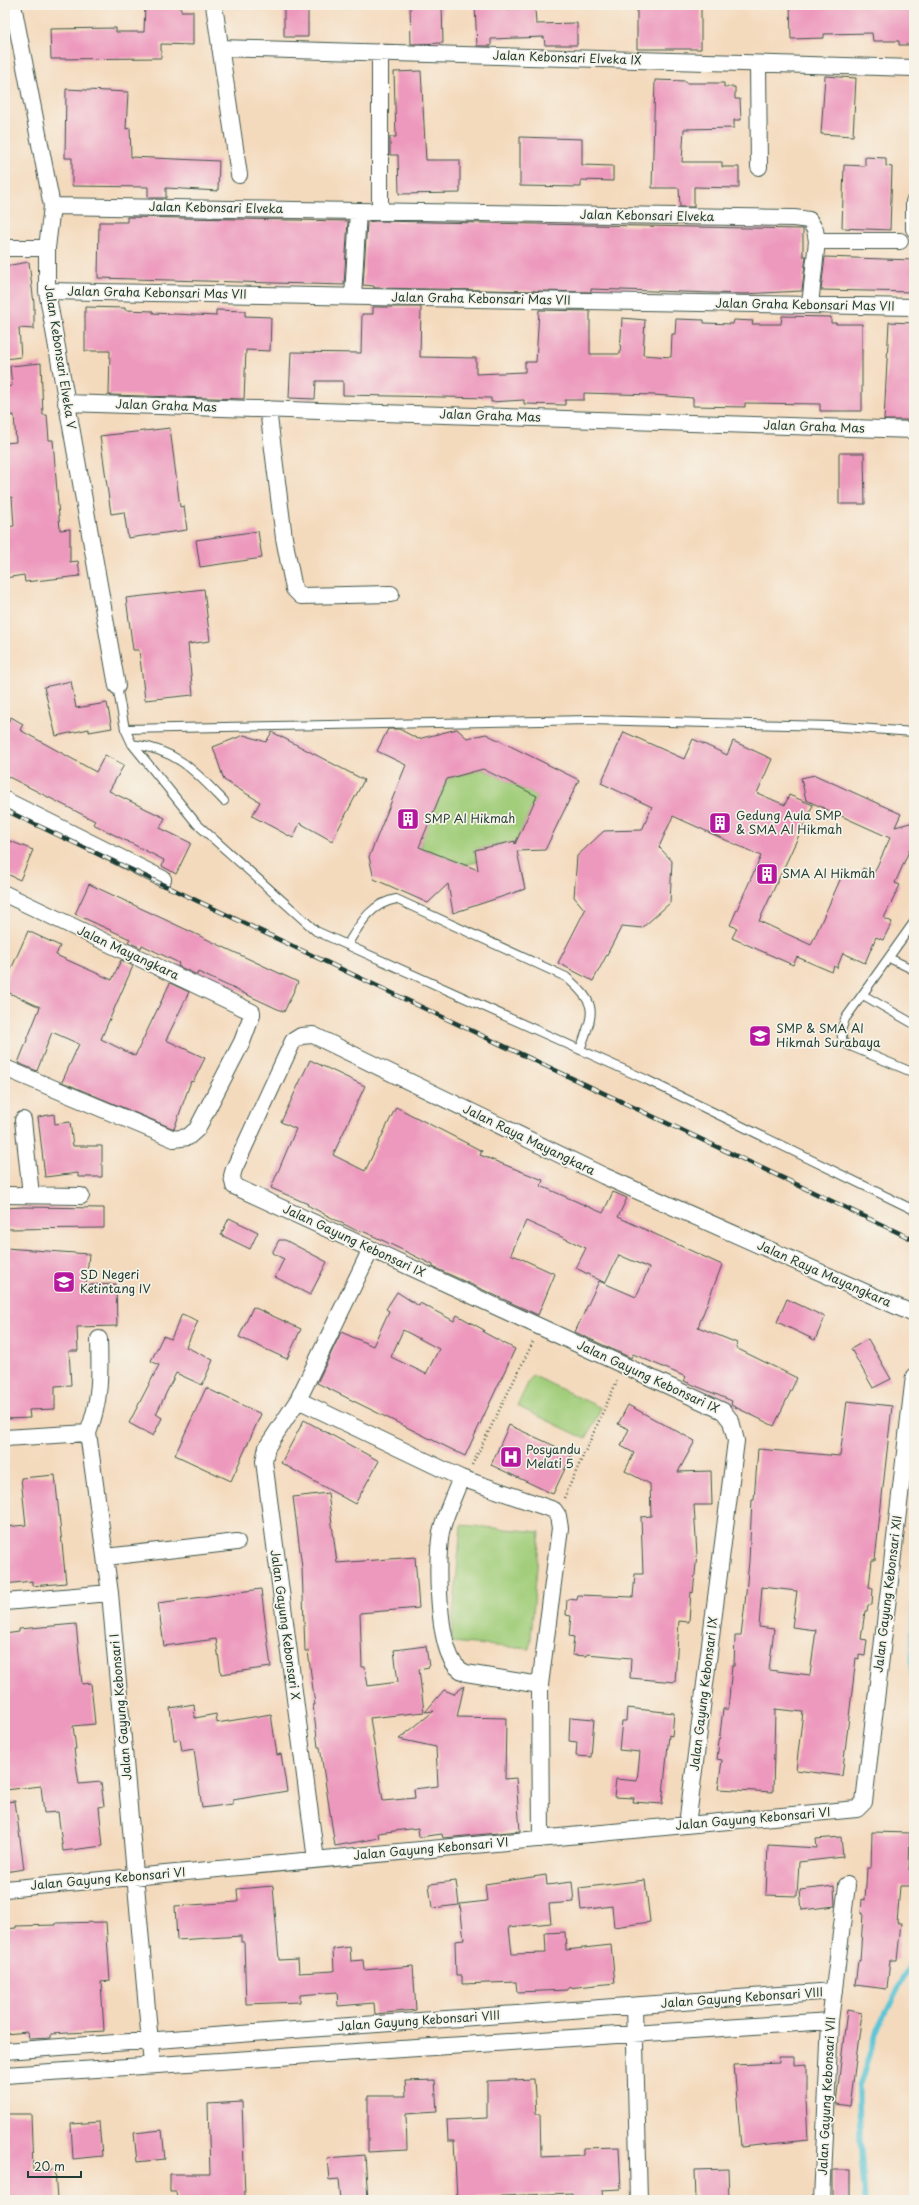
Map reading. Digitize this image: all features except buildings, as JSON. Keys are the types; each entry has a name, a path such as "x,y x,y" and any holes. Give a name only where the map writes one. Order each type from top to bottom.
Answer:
{"street":[{"name":"Jalan Kebonsari Elveka V","path":"13,5 52,206 47,248 47,291 117,686"},
{"path":"214,5 239,175"},
{"name":"Jalan Kebonsari Elveka IX","path":"220,48 914,68"},
{"path":"380,52 380,211"},
{"path":"758,64 759,167"},
{"path":"914,202 914,229"},
{"name":"Jalan Kebonsari Elveka","path":"52,206 794,218 809,220 815,230 817,241"},
{"path":"353,296 358,211"},
{"path":"810,305 817,241 900,241"},
{"path":"5,248 47,248"},
{"name":"Jalan Graha Kebonsari Mas VII","path":"47,291 914,307"},
{"name":"Jalan Graha Mas","path":"66,403 914,430"},
{"path":"268,409 284,538 294,589 301,596 391,594"},
{"path":"5,800 163,879"},
{"name":"Jalan Mayangkara","path":"5,894 252,1012 251,1019 242,1042 197,1129 188,1137 174,1139 5,1068"},
{"name":"Jalan Raya Mayangkara","path":"234,1186 232,1176 234,1169 293,1041 301,1036 313,1035 604,1176 912,1314"},
{"path":"22,1120 31,1195"},
{"name":"Jalan Gayung Kebonsari IX","path":"234,1186 723,1411 735,1429 736,1441 687,1825"},
{"path":"5,1195 81,1196"},
{"name":"Jalan Gayung Kebonsari X","path":"316,1860 265,1473 267,1447 298,1400 370,1249"},
{"path":"5,1438 88,1433 96,1413 100,1381 99,1339"},
{"name":"Jalan Gayung Kebonsari XII","path":"857,1809 864,1802 914,1376"},
{"path":"298,1400 463,1479 554,1510 557,1513 560,1528 540,1685 541,1838"},
{"name":"Jalan Gayung Kebonsari I","path":"88,1433 110,1593 152,2065"},
{"path":"463,1479 445,1518 439,1558 440,1602 450,1656 456,1667 466,1673 540,1685"},
{"path":"106,1557 237,1542"},
{"path":"5,1602 110,1593"},
{"name":"Jalan Gayung Kebonsari VI","path":"5,1889 857,1809"},
{"name":"Jalan Gayung Kebonsari VII","path":"822,2200 830,2021 848,1885"},
{"name":"Jalan Gayung Kebonsari VIII","path":"5,2051 834,1991"},
{"path":"634,2006 636,2034 639,2200"},
{"path":"5,2075 830,2021"}],"lane":[{"path":"117,686 125,729 132,744 197,824 316,931 645,1079 914,1210"},
{"path":"125,729 588,720 814,725 914,732"},
{"path":"132,744 154,749 191,766 224,801"},
{"path":"347,945 367,913 384,902 396,899 566,977 580,989 588,1000 592,1015 580,1050"},
{"path":"914,922 845,1019 842,1031 843,1043 914,1073"},
{"path":"889,958 914,970"},
{"path":"863,995 914,1024"}],"path":[{"path":"463,1479 541,1327"},
{"path":"557,1513 624,1365"}],"green space":[{"path":"483,769 537,796 513,849 504,851 502,843 475,850 477,862 464,865 421,848 421,841 447,779"},
{"path":"532,1375 601,1408 586,1439 517,1406"},
{"path":"461,1525 540,1532 530,1649 451,1642"}],"waterway":[{"path":"914,1582 912,1674 914,1680"},
{"path":"865,2200 860,2139 859,2086 876,2033 914,1957"}],"railway":[{"path":"5,810 914,1240"}],"place":[{"name":"SMP Al Hikmah","path":"408,819"},
{"name":"Gedung Aula SMP & SMA Al Hikmah","path":"720,823"},
{"name":"SMA Al Hikmah","path":"767,874"},
{"name":"SMP & SMA Al Hikmah Surabaya","path":"760,1036"},
{"name":"SD Negeri Ketintang IV","path":"64,1282"},
{"name":"Posyandu Melati 5","path":"511,1457"}]}
